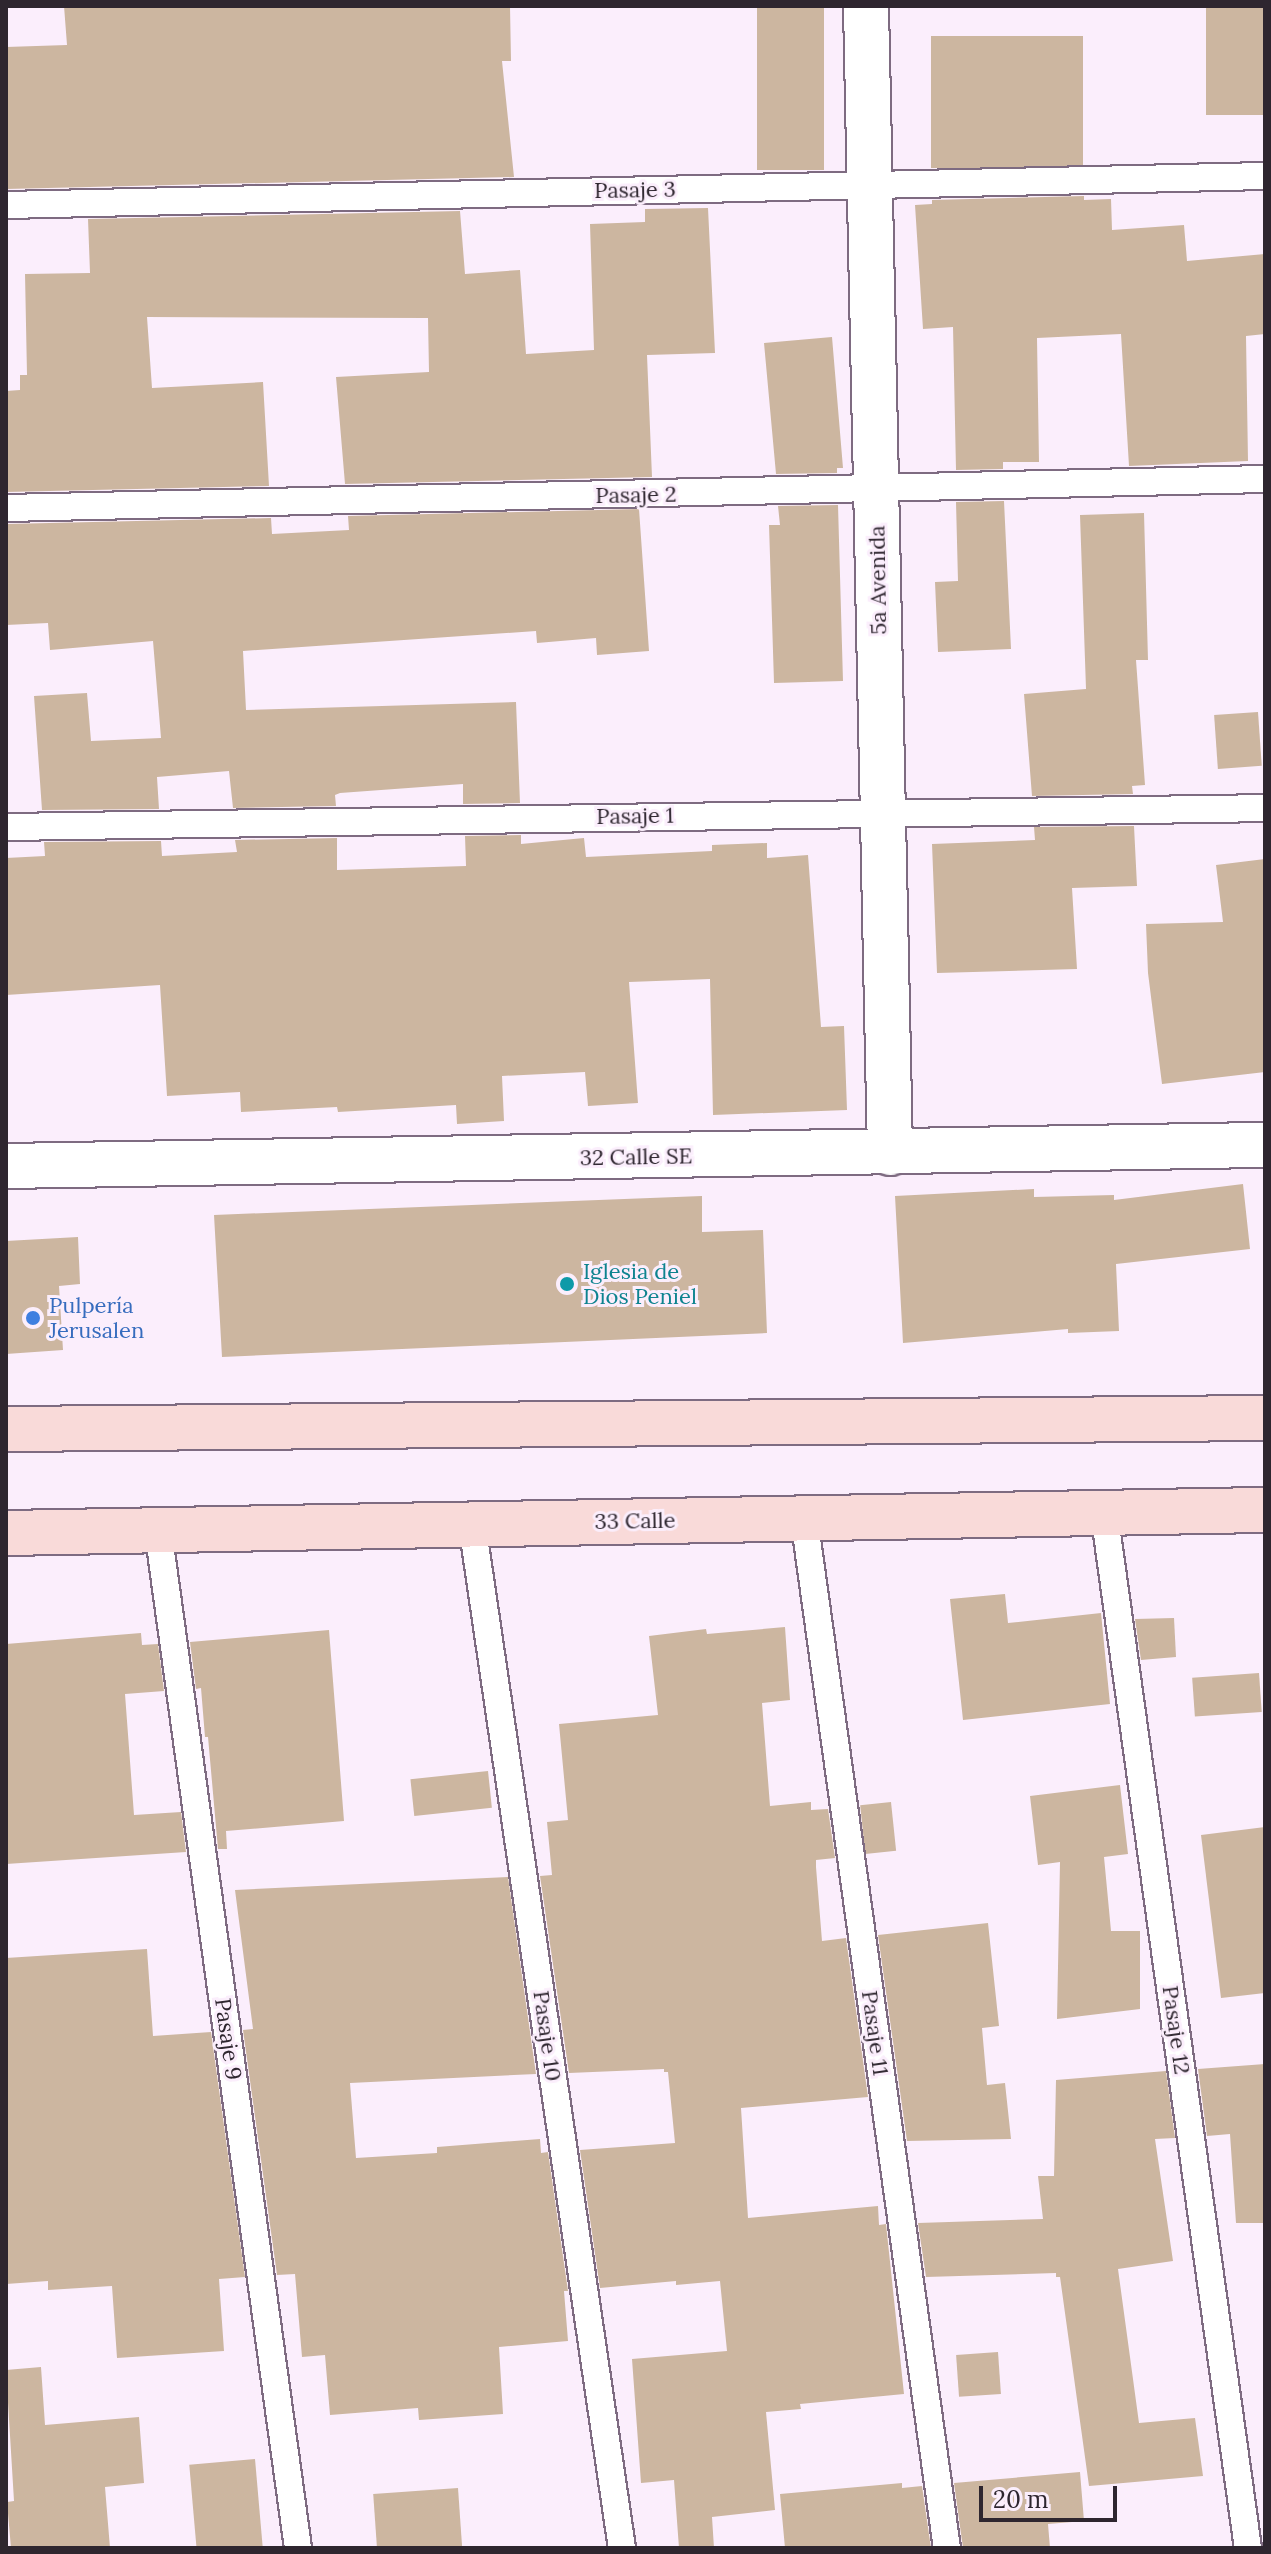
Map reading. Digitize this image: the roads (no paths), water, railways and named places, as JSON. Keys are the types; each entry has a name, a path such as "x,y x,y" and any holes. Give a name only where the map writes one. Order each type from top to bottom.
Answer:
{"main road":[{"path":"6,1429 1265,1418"},
{"name":"33 Calle","path":"6,1533 1265,1510"}],"street":[{"name":"5a Avenida","path":"866,6 890,1153"},
{"name":"32 Calle SE","path":"6,1166 1265,1145"}],"lane":[{"name":"Pasaje 3","path":"6,205 1265,176"},
{"name":"Pasaje 2","path":"6,508 1265,479"},
{"name":"Pasaje 1","path":"6,827 1265,808"},
{"name":"Pasaje 12","path":"1104,1512 1248,2548"},
{"name":"Pasaje 11","path":"804,1518 947,2548"},
{"name":"Pasaje 10","path":"472,1524 622,2548"},
{"name":"Pasaje 9","path":"158,1530 298,2548"}],"place":[{"name":"Iglesia de Dios Peniel","path":"567,1284"},
{"name":"Pulpería Jerusalen","path":"33,1318"}]}
